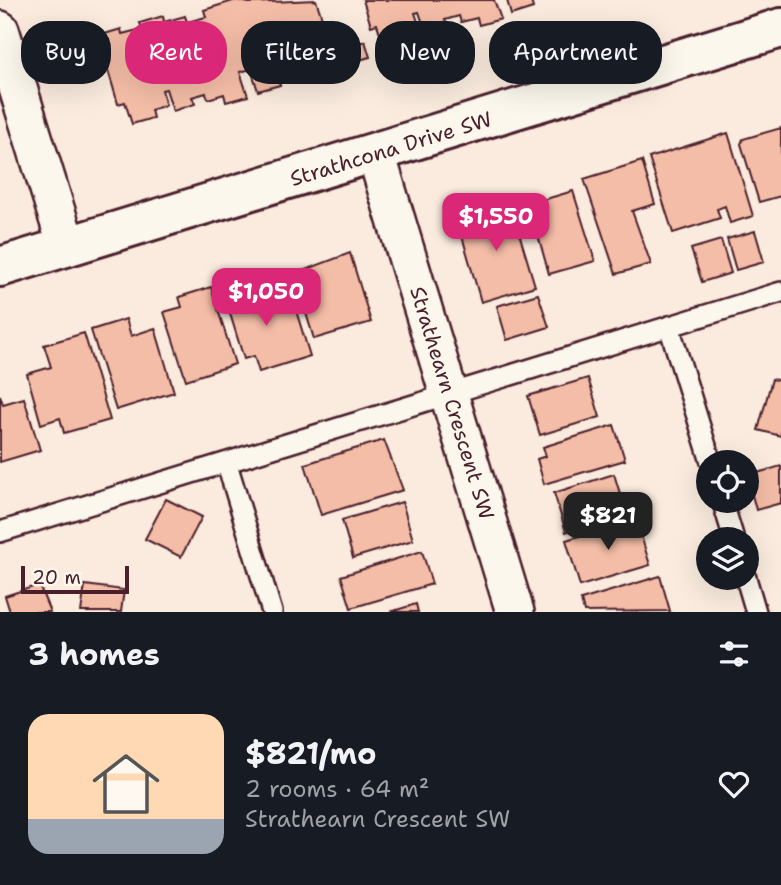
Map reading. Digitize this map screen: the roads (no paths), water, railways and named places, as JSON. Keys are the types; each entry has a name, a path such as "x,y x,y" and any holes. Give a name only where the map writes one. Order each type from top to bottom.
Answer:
{"street":[{"name":"Strathcona Drive SW","path":"0,267 781,28"},
{"path":"0,30 67,247"},
{"name":"Strathearn Crescent SW","path":"376,154 515,612"}],"lane":[{"path":"0,532 450,396 781,292"},
{"path":"669,326 707,450"},
{"path":"227,464 272,612"},
{"path":"750,590 756,612"}]}
